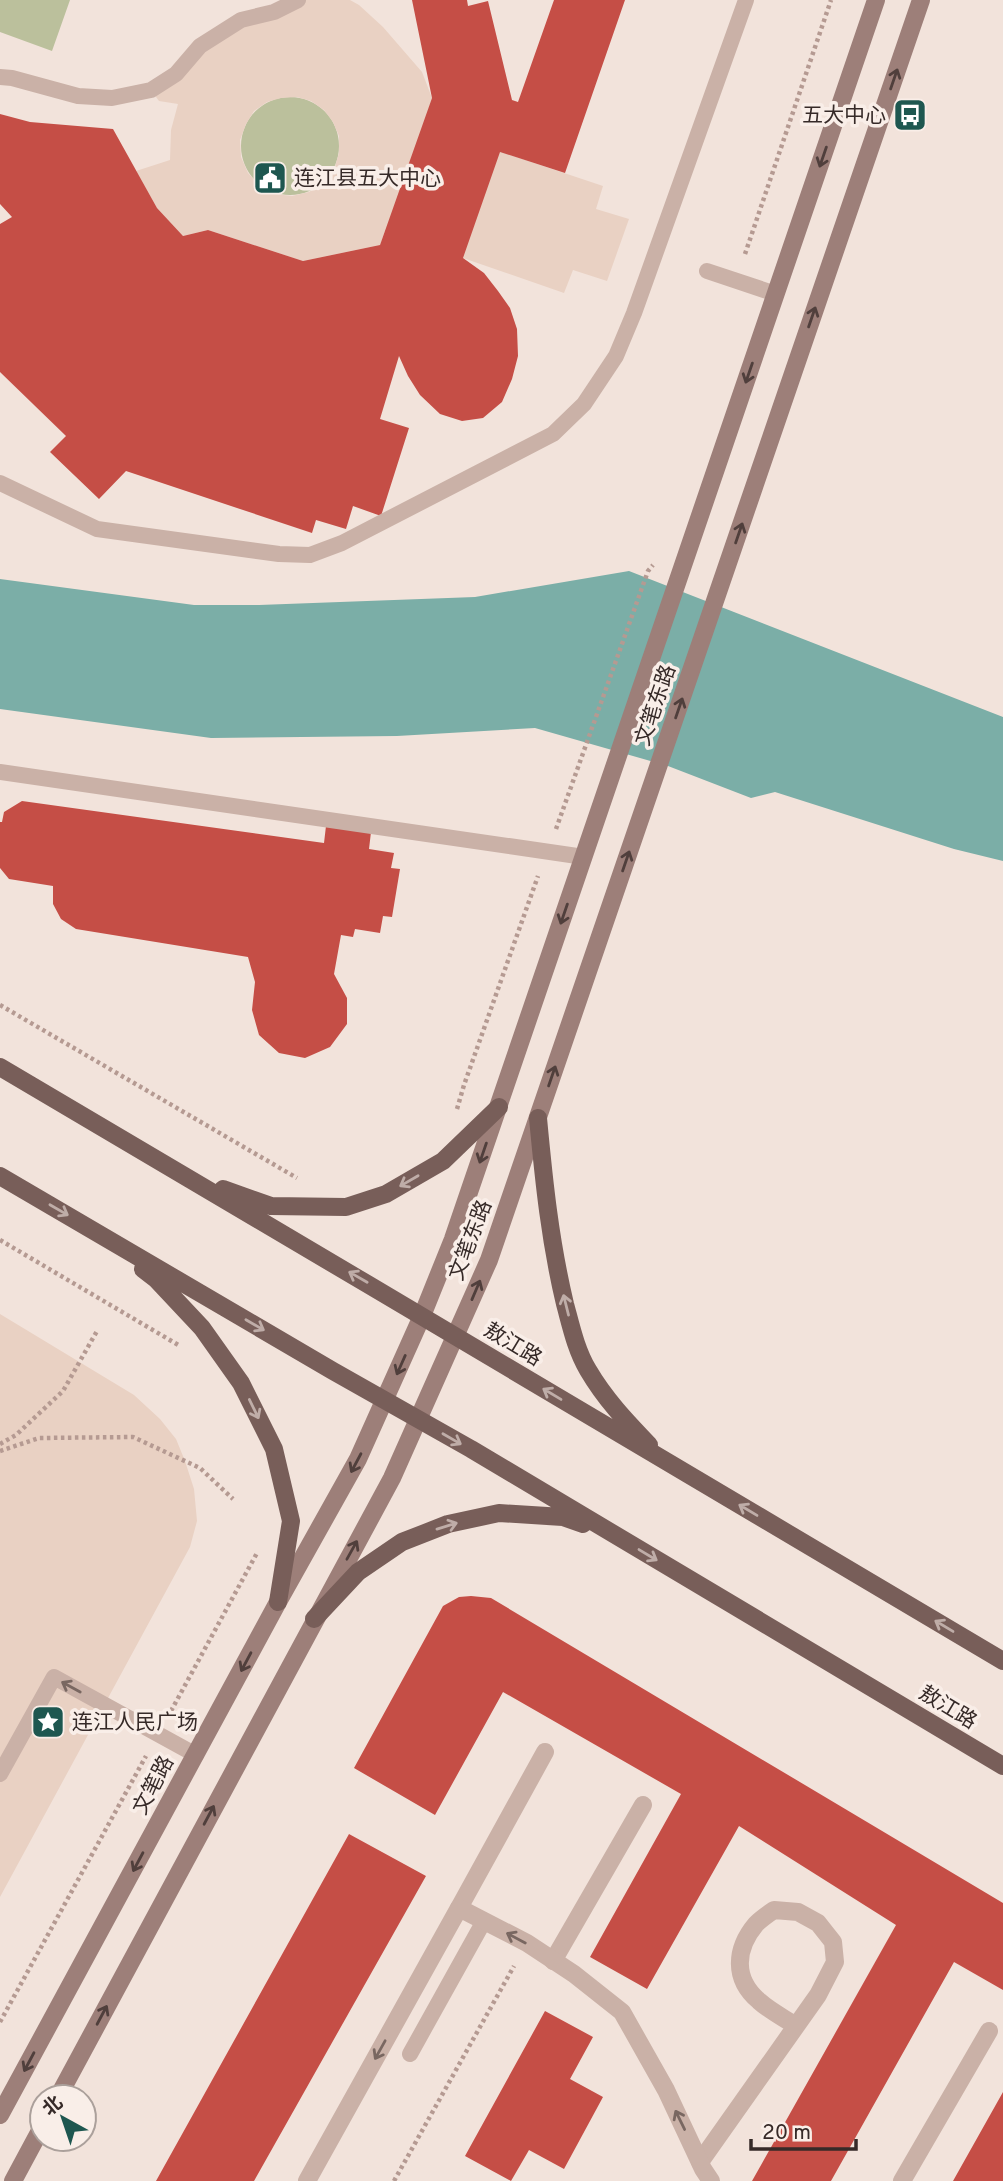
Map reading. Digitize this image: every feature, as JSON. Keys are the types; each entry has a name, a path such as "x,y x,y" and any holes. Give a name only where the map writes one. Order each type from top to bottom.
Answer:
{"main road":[{"name":"文笔东路","path":"385,1401 453,1239 876,0"},
{"name":"文笔东路","path":"419,1420 489,1261 921,0"},
{"name":"敖江路","path":"0,1067 1003,1661"},
{"path":"149,1154 226,1191 271,1206 346,1207 386,1194 443,1161 499,1107"},
{"path":"538,1118 546,1211 572,1332 587,1368 613,1408 667,1462"},
{"name":"敖江路","path":"0,1176 419,1420 1003,1766"},
{"path":"96,1232 156,1279 202,1328 241,1383 274,1449 291,1521 278,1602"},
{"name":"文笔路","path":"0,2115 358,1459 385,1401"},
{"path":"65,2083 392,1478 419,1420"},
{"path":"314,1619 358,1572 402,1542 448,1524 499,1513 550,1516 563,1517 614,1535"},
{"path":"13,2181 28,2153"}],"street":[{"path":"307,2181 545,1752"},
{"path":"553,1961 643,1805"},
{"path":"459,1908 527,1943 574,1974 622,2012 666,2090 705,2173"},
{"path":"705,2173 818,1995 835,1962 833,1942 818,1923 798,1912 774,1910 757,1923 742,1948 739,1970 745,1985 758,2001 796,2026"},
{"path":"902,2181 989,2031"}],"lane":[{"path":"0,77 78,96 112,98 151,90 176,74 200,46 241,20 274,12 298,0"},
{"path":"0,483 97,529 279,554 310,555 342,543 553,434 584,404 616,356 634,313 746,0"},
{"path":"707,271 776,294"},
{"path":"0,772 583,857"},
{"path":"0,1774 54,1677 196,1755"},
{"path":"410,2054 484,1921"}],"path":[{"path":"745,254 831,0"},
{"path":"457,1110 518,930 587,746 648,571"},
{"path":"0,1005 298,1179"},
{"path":"0,1240 184,1349"},
{"path":"0,1444 16,1434 63,1391 97,1331"},
{"path":"0,1451 39,1438 133,1437 200,1468 233,1499"},
{"path":"0,2022 260,1547"},
{"path":"394,2181 527,1943"}],"green space":[{"path":"0,0 70,0 52,51 0,32"},
{"path":"290,97 309,100 325,111 336,127 339,146 336,165 325,181 309,192 290,195 271,192 255,181 244,165 241,146 244,127 255,111 271,100"}],"shaded area":[{"path":"298,0 350,0 359,5 383,27 422,72 432,98 423,126 603,186 596,209 629,219 607,281 573,270 564,293 385,231 380,245 303,261 208,230 183,236 157,208 136,171 170,160 171,130 178,104 159,101 151,90 200,46","holes":["297,97 311,101 324,110 339,136 339,153 334,170 323,183 309,192 292,196 275,194 260,186 248,173 241,157 240,140 246,124 254,111 267,102"]},
{"name":"连江人民广场","path":"0,1314 134,1395 160,1419 176,1439 185,1461 194,1489 197,1521 190,1547 0,1897"}],"water":[{"path":"629,571 1003,717 1003,861 954,849 775,792 751,798 668,766 535,728 397,736 211,738 0,709 0,579 194,605 259,605 475,597"}],"building":[{"path":"412,0 467,0 468,6 488,1 512,100 518,102 554,0 625,0 565,173 500,152 463,258 484,273 498,291 510,308 517,329 518,356 502,402 483,418 462,421 440,414 420,395 399,356 380,419 409,428 381,516 353,506 346,529 316,520 312,533 126,471 99,499 50,452 66,436 0,372 0,224 12,217 0,204 0,114 30,122 113,129 157,208 183,236 208,230 303,261 380,245 432,98"},
{"path":"22,801 324,843 326,826 371,832 369,849 394,853 391,868 400,869 392,917 383,916 380,933 355,929 353,937 341,935 334,974 347,998 347,1024 330,1047 305,1058 279,1053 259,1035 252,1010 255,982 248,957 76,929 61,919 53,904 53,886 9,879 0,868 0,822 4,812"},
{"path":"459,1597 491,1598 1003,1903 1003,1990 954,1962 831,2181 752,2181 896,1925 739,1826 647,1989 590,1957 681,1794 503,1692 435,1815 354,1768 443,1606"},
{"path":"349,1834 426,1876 254,2181 156,2181"},
{"path":"545,2011 593,2037 570,2079 603,2097 564,2169 529,2150 511,2181 465,2156"},
{"path":"1003,2092 1003,2181 953,2181"}],"place":[{"name":"五大中心","path":"910,115"},
{"name":"连江县五大中心","path":"270,178"},
{"name":"连江人民广场","path":"48,1722"}]}
